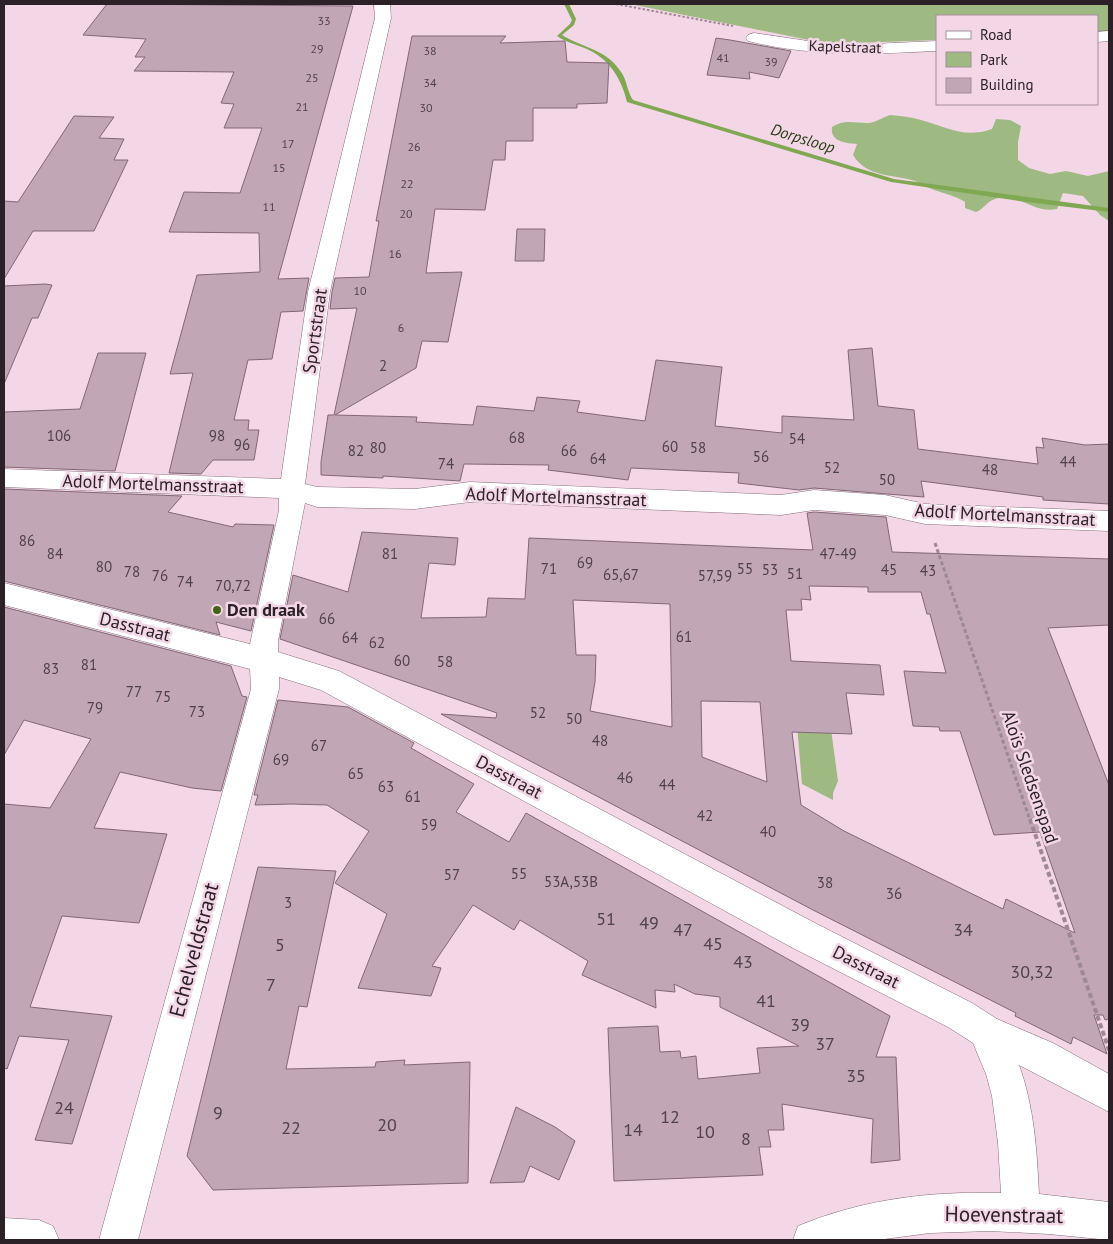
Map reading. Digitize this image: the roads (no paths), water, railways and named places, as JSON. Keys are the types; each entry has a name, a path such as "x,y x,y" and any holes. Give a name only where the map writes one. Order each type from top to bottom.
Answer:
{"street":[{"name":"Sportstraat","path":"264,660 264,641 292,510 292,489 319,292 383,18 382,4"},
{"name":"Kapelstraat","path":"754,38 840,50 936,46"},
{"name":"Adolf Mortelmansstraat","path":"4,478 292,489 317,497 327,498 415,499 470,492 781,505 814,500 885,505 925,514 1109,520"},
{"name":"Dasstraat","path":"4,594 264,660 329,680 803,935 960,1015 985,1031 1040,1056 1109,1094"},
{"name":"Echelveldstraat","path":"118,1240 265,689 264,660"},
{"name":"Dasstraat","path":"985,1031 998,1052 1010,1093 1019,1168 1021,1213"},
{"name":"Hoevenstraat","path":"812,1240 869,1222 958,1211 1070,1216 1109,1221"},
{"path":"4,1237 39,1240"}],"place":[{"name":"Den draak","path":"217,610"}],"water label":[{"name":"Dorpsloop","path":"803,138"}]}
